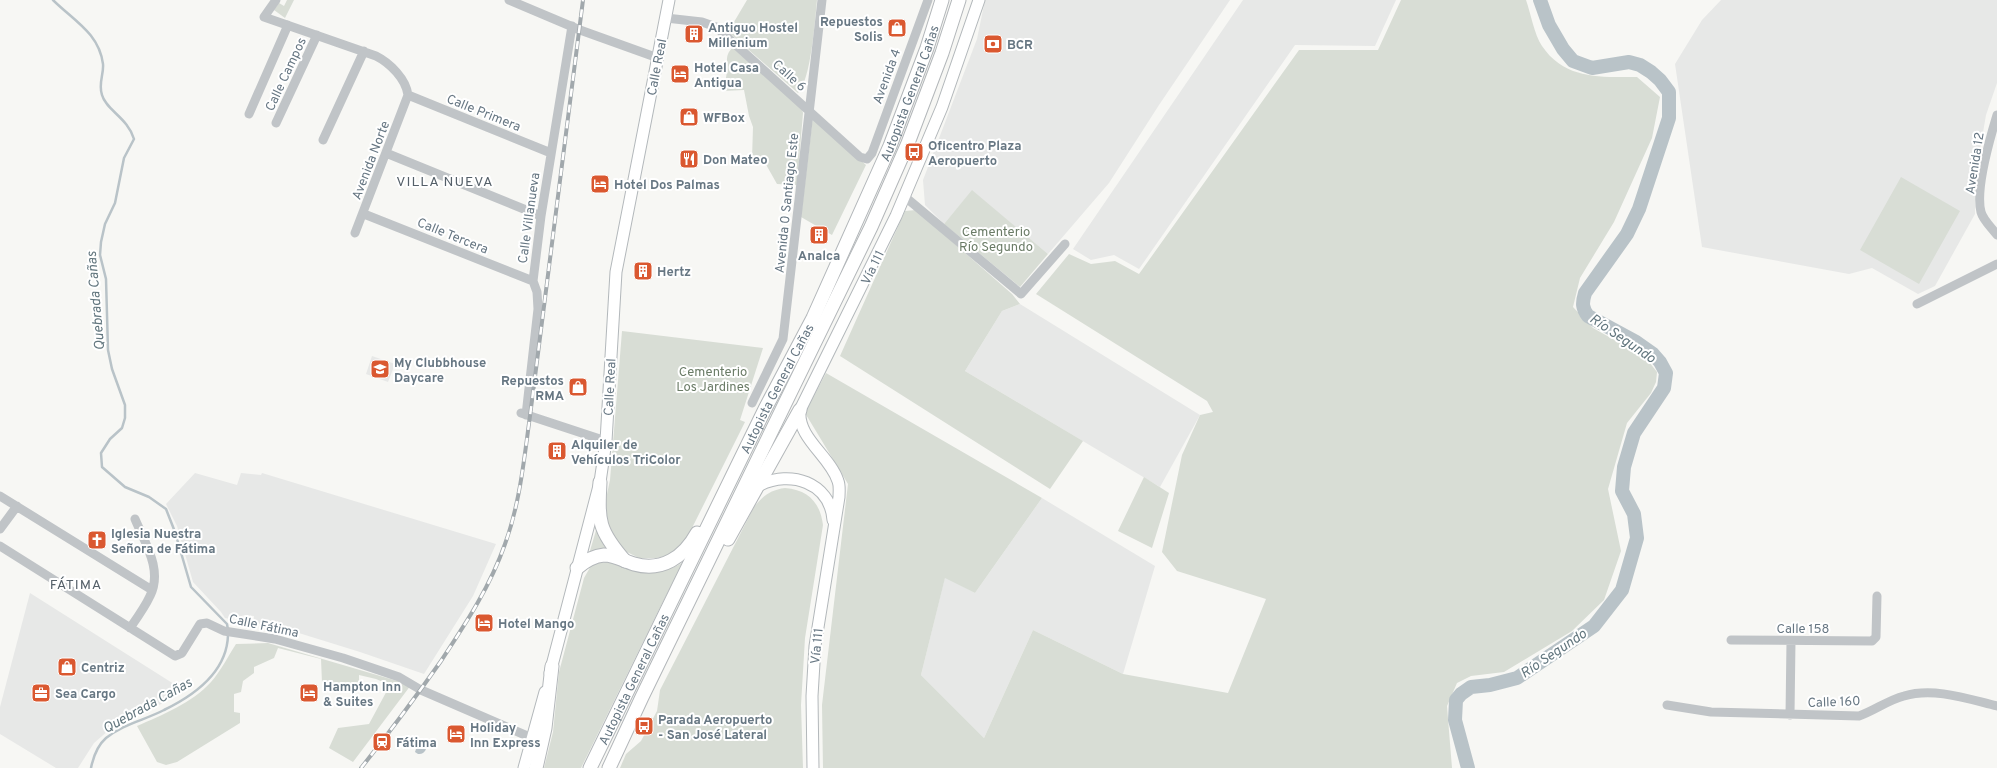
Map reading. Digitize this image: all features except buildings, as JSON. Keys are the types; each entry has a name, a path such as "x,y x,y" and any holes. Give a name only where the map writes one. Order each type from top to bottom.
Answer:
{"highway":[{"name":"Autopista General Cañas","path":"590,768 765,409 813,318 890,146 927,48 942,0"},
{"name":"Autopista General Cañas","path":"609,768 642,697 871,227 908,143 942,53 959,0"},
{"path":"577,568 585,561 605,555 646,566 655,566 672,561 683,553 692,543 765,409"},
{"path":"669,642 760,485 800,410"},
{"path":"600,482 598,513 600,526 606,537 625,561"},
{"path":"536,768 545,728 552,666"}],"main road":[{"name":"Calle Real","path":"524,768 600,482 606,441 616,272 669,0"},
{"name":"Vía 111","path":"813,768 812,696 815,646 839,497 838,481 834,472 802,427 800,410 868,275 904,196 942,107 979,0"},
{"name":"Vía 111","path":"760,485 777,478 796,479 809,484 820,492 826,499 833,516 834,526"}],"street":[{"path":"276,0 264,17 376,56 391,66 407,88 408,95"},
{"path":"509,0 572,26 658,58"},
{"name":"Avenida 0 Santiago Este","path":"752,403 783,339 800,205 808,110 822,0"},
{"name":"Avenida 4","path":"868,159 872,153 928,0"},
{"name":"Calle 6","path":"666,18 702,22 716,27 860,157 868,159"},
{"path":"249,114 288,25"},
{"name":"Calle Villanueva","path":"572,26 541,216 533,281 537,292 538,309 524,414 606,441"},
{"name":"Calle Campos","path":"276,123 317,35"},
{"path":"323,140 364,51"},
{"name":"Calle Primera","path":"408,95 551,152"},
{"name":"Avenida Norte","path":"355,233 364,214 408,95"},
{"name":"Avenida 12","path":"1997,115 1987,147 1981,190 1980,210 1997,235"},
{"path":"386,153 541,216"},
{"path":"904,196 1021,294 1065,244"},
{"name":"Calle Tercera","path":"364,214 533,281"},
{"path":"1916,304 1997,264"},
{"path":"0,496 152,590"},
{"path":"0,529 17,506"},
{"path":"130,628 152,590 154,566 135,519"},
{"name":"Calle Fátima","path":"0,546 175,656 182,653 200,624 207,623 224,631 276,639 314,649 399,677 421,690 532,738"},
{"name":"Calle 158","path":"1731,640 1874,640 1877,596"},
{"path":"1790,715 1791,641"},
{"name":"Calle 160","path":"1667,705 1710,712 1859,716 1904,696 1926,693 1955,696 1997,706"}],"shaded area":[{"name":"Oficentro Plaza Aeropuerto","path":"985,0 1230,0 1159,105 1109,183 1048,254 972,191 944,224 925,205 923,180 977,39"},
{"path":"1243,0 1396,0 1375,46 1295,45 1139,269 1114,255 1091,260 1073,249"},
{"path":"1721,0 1997,0 1997,83 1986,115 1975,179 1975,214 1935,286 1918,294 1872,268 1849,274 1702,247 1675,64 1702,20"},
{"path":"1020,304 1200,415 1160,487 965,371 1002,311"},
{"name":"My Clubbhouse Daycare","path":"372,356 395,364 388,382 366,374"},
{"path":"195,473 237,485 241,473 261,475 262,473 496,544 473,596 424,674 273,625 254,623 254,616 245,615 231,619 225,618 193,582 177,526 166,504"},
{"path":"1042,498 1155,566 1123,674 1033,630 984,738 921,675 945,577 975,593"},
{"path":"30,593 185,691 150,710 116,724 94,743 78,768 56,768 0,734 0,707"},
{"path":"422,741 427,743 426,749 424,752 418,754 415,752"}],"green space":[{"path":"287,0 294,0 285,18 274,10 279,3 284,6"},
{"path":"747,0 817,0 814,35 809,63 806,76 798,93 726,30 731,27"},
{"path":"1401,0 1526,0 1539,41 1551,57 1561,65 1573,71 1597,76 1637,77 1660,97 1652,138 1614,222 1580,278 1573,307 1593,328 1645,357 1657,372 1656,382 1651,393 1627,423 1608,489 1621,551 1604,600 1572,631 1504,672 1471,676 1457,683 1447,706 1452,768 823,768 822,705 848,484 805,413 826,373 1042,498 975,593 945,578 921,675 984,738 1033,630 1123,674 1228,693 1266,599 1177,571 1162,552 1182,455 1200,415 1213,412 1207,401 1036,294 1069,254 1091,264 1115,261 1139,274 1299,50 1378,50"},
{"path":"733,47 802,109 803,113 797,185 777,184 764,161 752,159 753,127 749,116 744,90 723,91 727,71 727,56"},
{"path":"813,116 866,165 832,235 801,217"},
{"path":"1901,177 1960,211 1919,284 1860,250"},
{"name":"Cementerio Río Segundo","path":"972,190 1048,254 1020,287 944,224"},
{"path":"916,210 1012,294 1020,304 1002,311 965,371 1083,441 1050,489 840,356 905,211"},
{"name":"Cementerio Los Jardines","path":"622,331 763,348 740,420 745,422 691,530 683,543 676,550 665,556 656,558 639,558 625,551 612,538 603,513 610,480"},
{"path":"1144,477 1169,493 1152,548 1118,531"},
{"path":"785,488 800,491 812,499 819,510 823,525 805,638 801,705 803,768 620,768 626,754 641,741 657,711 660,690 754,507 767,494 775,490"},
{"path":"597,527 609,551 589,554"},
{"path":"607,562 635,571 649,573 669,569 682,563 581,768 544,768 553,732 559,672 584,578 592,564"},
{"path":"268,643 411,685 353,762 329,748 338,728 369,724 390,685 376,679 359,675 359,683 322,683 321,659 278,648 274,658 254,667 254,673 243,681 241,692 234,694 234,712 240,713 240,723 177,762 166,765 157,762 137,726 176,708 195,696 211,682 236,644"}],"waterway":[{"name":"Quebrada Cañas","path":"53,0 91,35 101,53 103,64 101,91 104,100 127,125 134,139 124,158 115,203 105,224 101,242 100,255 106,279 108,350 112,369 125,405 125,418 122,428 110,439 101,453 102,467 125,487 149,497 166,509 175,532 191,587 227,624 228,630"},
{"name":"Río Segundo","path":"1468,768 1455,720 1456,700 1461,694 1471,687 1490,685 1517,678 1594,626 1622,590 1637,538 1634,514 1622,491 1624,467 1634,433 1664,388 1666,373 1660,362 1653,354 1636,342 1588,316 1583,303 1585,293 1627,234 1639,209 1669,118 1669,92 1660,80 1640,65 1629,62 1592,68 1573,61 1563,49 1549,25 1540,0"},
{"name":"Quebrada Cañas","path":"91,768 96,752 106,738 120,729 157,714 176,704 207,681 222,660 228,635"}],"railway":[{"path":"361,768 392,729 441,661 468,619 485,590 499,560 510,528 518,497 526,448 583,0"}],"place":[{"name":"Repuestos Solis","path":"897,28"},
{"name":"Antiguo Hostel Millenium","path":"694,34"},
{"name":"BCR","path":"993,44"},
{"name":"Hotel Casa Antigua","path":"680,74"},
{"name":"WFBox","path":"689,117"},
{"name":"Oficentro Plaza Aeropuerto","path":"914,152"},
{"name":"Don Mateo","path":"689,159"},
{"name":"Hotel Dos Palmas","path":"600,184"},
{"name":"Analca","path":"819,235"},
{"name":"Hertz","path":"643,271"},
{"name":"My Clubbhouse Daycare","path":"380,369"},
{"name":"Repuestos RMA","path":"578,387"},
{"name":"Alquiler de Vehículos TriColor","path":"557,451"},
{"name":"Iglesia Nuestra Señora de Fátima","path":"97,540"},
{"name":"Hotel Mango","path":"484,623"},
{"name":"Centriz","path":"67,667"},
{"name":"Sea Cargo","path":"41,693"},
{"name":"Hampton Inn & Suites","path":"309,693"},
{"name":"Parada Aeropuerto - San José Lateral","path":"644,726"},
{"name":"Holiday Inn Express","path":"456,734"},
{"name":"Fátima","path":"382,742"}],"district":[{"name":"VILLA NUEVA","path":"445,181"},
{"name":"FÁTIMA","path":"76,584"}]}
